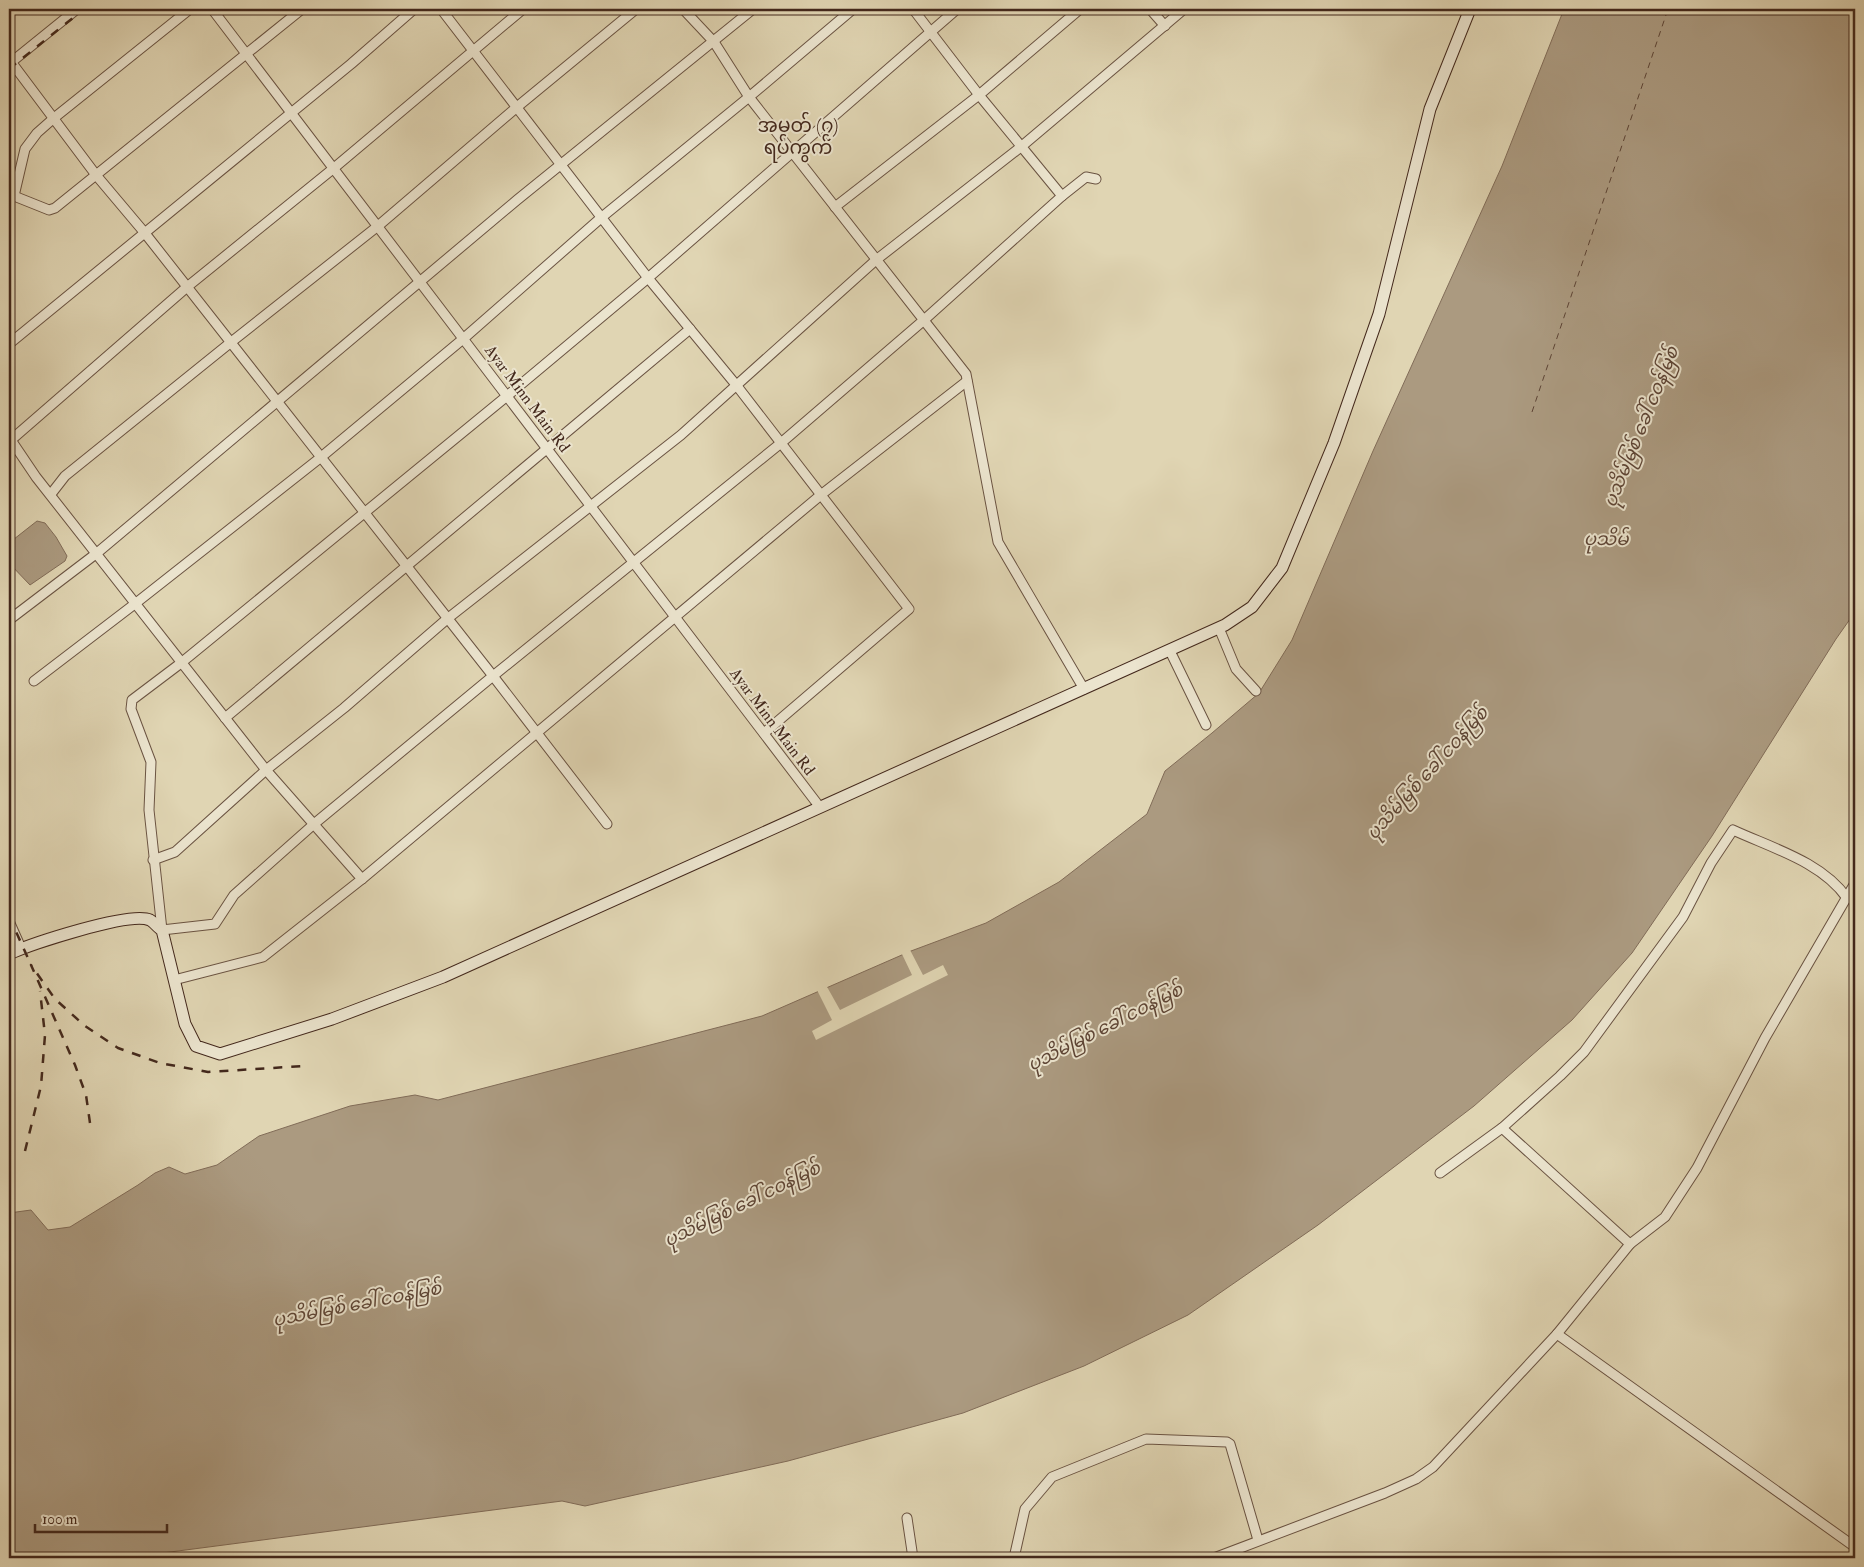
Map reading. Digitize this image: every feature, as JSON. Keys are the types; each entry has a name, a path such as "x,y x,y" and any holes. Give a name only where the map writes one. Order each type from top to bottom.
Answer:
{"street":[{"path":"77,9 10,61 96,175 144,232 537,732 607,824"},
{"path":"190,9 37,133 25,149 11,197 49,210 55,208 302,9"},
{"name":"Ayar Minn Main Rd","path":"212,9 819,806"},
{"path":"9,344 414,9"},
{"path":"441,9 648,278 737,386 909,609 764,733"},
{"path":"362,879 266,770 36,477 10,438 187,288 334,168 523,9"},
{"path":"51,494 65,476 378,226 517,107 636,9"},
{"path":"683,9 714,42 749,97 966,374 998,542 1084,689"},
{"path":"9,620 96,553 562,165 753,9"},
{"path":"34,681 320,458 464,339 602,217 853,9"},
{"path":"912,9 979,95 1062,196"},
{"path":"958,9 930,31 648,278 507,396 365,514 181,663 132,700 131,709 152,762 149,810 162,930 185,1024 196,1046 220,1054 332,1019 442,977 819,806 1170,651 1219,628 1252,607 1282,568 1331,452 1379,314 1430,109 1470,9"},
{"path":"835,207 979,95 1080,9"},
{"path":"1150,9 1165,26"},
{"path":"153,860 175,852 266,770 344,708 447,619 681,435 876,260 1022,146 1184,9"},
{"path":"9,954 68,932 133,919 150,920 162,930 215,924 234,895 314,824 493,676 781,443 924,320 1062,196 1086,177 1096,179"},
{"path":"225,718 690,330"},
{"path":"174,980 263,957 362,879 822,494 967,381"},
{"path":"1219,628 1236,669 1256,691"},
{"path":"1170,651 1206,725"},
{"path":"1440,1173 1502,1128 1584,1052 1683,917 1711,863 1734,830 1794,857 1831,879 1847,898"},
{"path":"1214,1558 1385,1493 1416,1479 1433,1467 1557,1334 1630,1244 1665,1217 1697,1168 1765,1038 1855,884"},
{"path":"9,921 21,948"},
{"path":"1502,1128 1630,1244"},
{"path":"1557,1334 1855,1547"},
{"path":"1014,1558 1025,1509 1052,1477 1146,1439 1227,1442 1230,1444 1258,1540"},
{"path":"907,1518 913,1558"}],"water":[{"name":"ပုသိမ်","path":"1564,9 1855,9 1855,612 1712,836 1632,953 1572,1020 1474,1106 1318,1225 1188,1315 1084,1366 963,1413 788,1461 585,1506 562,1501 124,1558 9,1558 9,1213 31,1210 48,1230 70,1227 155,1173 169,1167 185,1174 217,1165 259,1136 350,1106 415,1095 438,1100 762,1016 911,951 986,923 1059,882 1147,814 1165,771 1259,693 1292,640 1373,451 1502,166"},
{"path":"37,521 45,523 67,556 65,561 30,585 9,563 9,543"}],"pier":[{"path":"909,948 923,975 943,965 948,975 816,1040 812,1031 832,1020 817,990 826,985 840,1010 912,975 901,952"}],"ferry route":[{"path":"1532,412 1668,9"}],"railway":[{"path":"9,69 84,9"},
{"path":"9,916 31,965"},
{"path":"90,1123 86,1095 75,1065 31,965 55,999 85,1026 118,1048 160,1063 208,1072 304,1066"},
{"path":"25,1151 41,1086 45,1035 40,991"}],"district":[{"name":"အမှတ် (၇) ရပ်ကွက်","path":"798,136"}],"water label":[{"name":"ပုသိမ်မြစ် ခေါ် ငဝန်မြစ်","path":"1641,427"},
{"name":"ပုသိမ်မြစ် ခေါ် ငဝန်မြစ်","path":"1427,773"},
{"name":"ပုသိမ်မြစ် ခေါ် ငဝန်မြစ်","path":"1105,1027"},
{"name":"ပုသိမ်မြစ် ခေါ် ငဝန်မြစ်","path":"742,1204"},
{"name":"ပုသိမ်မြစ် ခေါ် ငဝန်မြစ်","path":"357,1304"}]}
